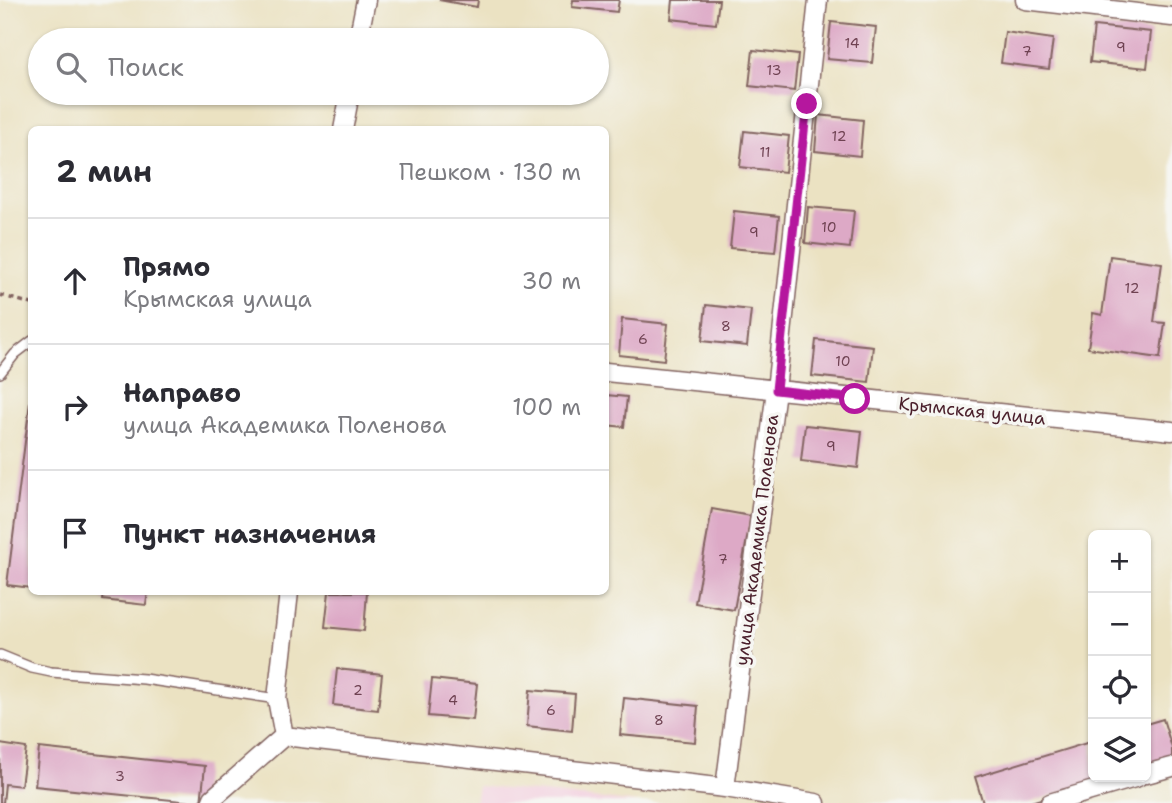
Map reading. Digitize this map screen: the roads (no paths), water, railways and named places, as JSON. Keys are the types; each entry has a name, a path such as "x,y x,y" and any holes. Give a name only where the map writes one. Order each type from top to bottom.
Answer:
{"street":[{"path":"360,28 366,0"},
{"name":"улица Академика Поленова","path":"725,789 776,390 818,0"},
{"path":"1025,0 1172,16"},
{"path":"344,126 347,105"},
{"name":"Крымская улица","path":"609,372 1172,431"},
{"path":"284,736 277,699 289,595"},
{"path":"211,803 284,736 725,789 816,803"},
{"path":"1151,773 1172,767"},
{"path":"1050,803 1121,782"}],"lane":[{"path":"0,373 28,344"},
{"path":"0,655 32,668 51,672 144,679 277,699"}]}
